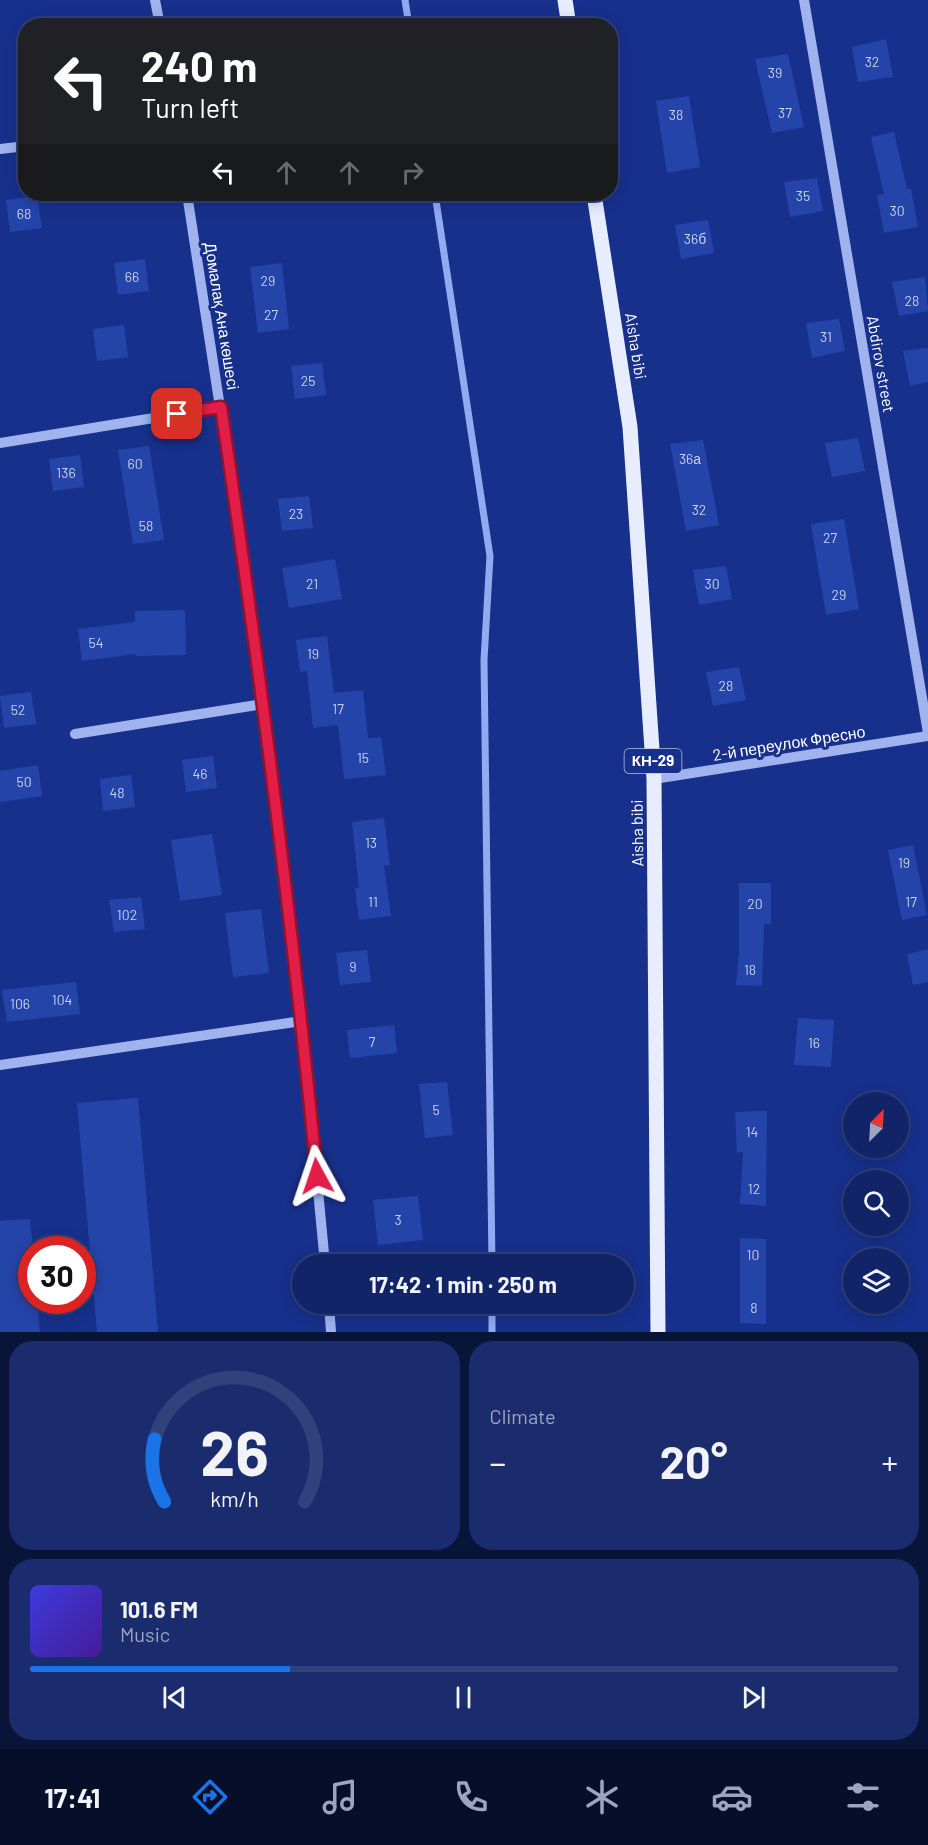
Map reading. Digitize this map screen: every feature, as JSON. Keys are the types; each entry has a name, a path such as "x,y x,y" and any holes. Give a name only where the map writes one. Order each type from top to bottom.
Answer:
{"main road":[{"path":"565,0 568,18"},
{"name":"Aisha bibi","path":"595,201 630,427 654,778 658,1332"}],"street":[{"path":"155,0 158,18"},
{"name":"Abdirov street","path":"804,0 928,735"},
{"path":"0,149 18,147"},
{"name":"Домалақ Ана көшесі","path":"188,201 221,407 263,704 302,1021 324,1254"},
{"path":"0,442 221,407"},
{"path":"75,734 263,704"},
{"name":"2-й переулок Фресно","path":"654,778 928,735"},
{"path":"0,1065 302,1021"},
{"path":"329,1314 331,1332"}],"building":[{"path":"886,39 893,77 858,82 852,47"},
{"path":"788,54 804,127 772,133 755,59"},
{"path":"689,96 700,167 667,173 656,101"},
{"path":"894,132 907,189 911,189 918,227 884,233 877,195 884,194 871,137"},
{"path":"817,178 823,211 790,217 784,182"},
{"path":"18,198 18,201 38,201 42,228 10,232 6,200"},
{"path":"708,220 714,253 681,259 675,225"},
{"path":"145,259 149,291 118,295 114,263"},
{"path":"282,263 289,329 258,333 250,267"},
{"path":"925,277 928,311 899,316 892,282"},
{"path":"839,319 845,351 812,358 806,323"},
{"path":"124,325 128,357 97,361 93,329"},
{"path":"928,348 928,382 910,386 903,351"},
{"path":"322,363 326,395 295,399 291,366"},
{"path":"858,438 865,471 832,477 825,443"},
{"path":"703,440 719,525 686,531 670,444"},
{"path":"149,446 164,540 133,544 118,450"},
{"path":"80,455 84,487 53,491 49,459"},
{"path":"309,496 313,528 282,531 278,499"},
{"path":"844,519 859,609 826,615 811,524"},
{"path":"335,559 342,599 289,608 282,568"},
{"path":"726,566 732,599 699,605 693,570"},
{"path":"185,610 186,655 136,656 136,654 82,661 78,629 135,622 135,611"},
{"path":"327,636 334,693 363,690 368,738 381,737 386,775 344,779 338,725 313,728 307,671 300,672 296,640"},
{"path":"739,667 746,700 713,706 706,672"},
{"path":"31,692 36,724 4,728 0,696"},
{"path":"213,756 217,788 186,792 182,760"},
{"path":"38,765 42,796 0,802 0,771"},
{"path":"131,775 135,807 103,811 100,779"},
{"path":"384,818 390,865 384,865 391,916 359,920 355,888 359,888 352,822"},
{"path":"212,834 222,895 180,901 171,840"},
{"path":"913,845 927,915 902,920 888,850"},
{"path":"739,883 771,883 771,924 764,924 762,986 736,985 739,953"},
{"path":"141,897 145,929 114,932 109,900"},
{"path":"261,909 269,973 233,977 225,913"},
{"path":"928,949 928,982 913,985 907,954"},
{"path":"367,950 371,982 340,985 336,953"},
{"path":"76,982 80,1014 7,1022 2,990"},
{"path":"798,1018 834,1020 831,1067 794,1065"},
{"path":"394,1025 397,1053 350,1058 347,1030"},
{"path":"447,1082 453,1135 425,1138 419,1084"},
{"path":"138,1098 158,1332 97,1332 96,1236 89,1236 77,1103"},
{"path":"767,1111 766,1206 740,1204 743,1152 737,1153 735,1112"},
{"path":"418,1196 423,1240 378,1245 373,1200"},
{"path":"30,1219 32,1236 18,1236 18,1314 38,1314 40,1332 0,1332 0,1221"},
{"path":"740,1238 766,1239 766,1324 740,1323"}],"waterway":[{"path":"405,0 408,18"},
{"path":"436,201 490,556 484,660 492,1254"},
{"path":"492,1314 492,1332"}],"route":[{"path":"177,414 221,407 252,614 302,1021 317,1176"}]}
